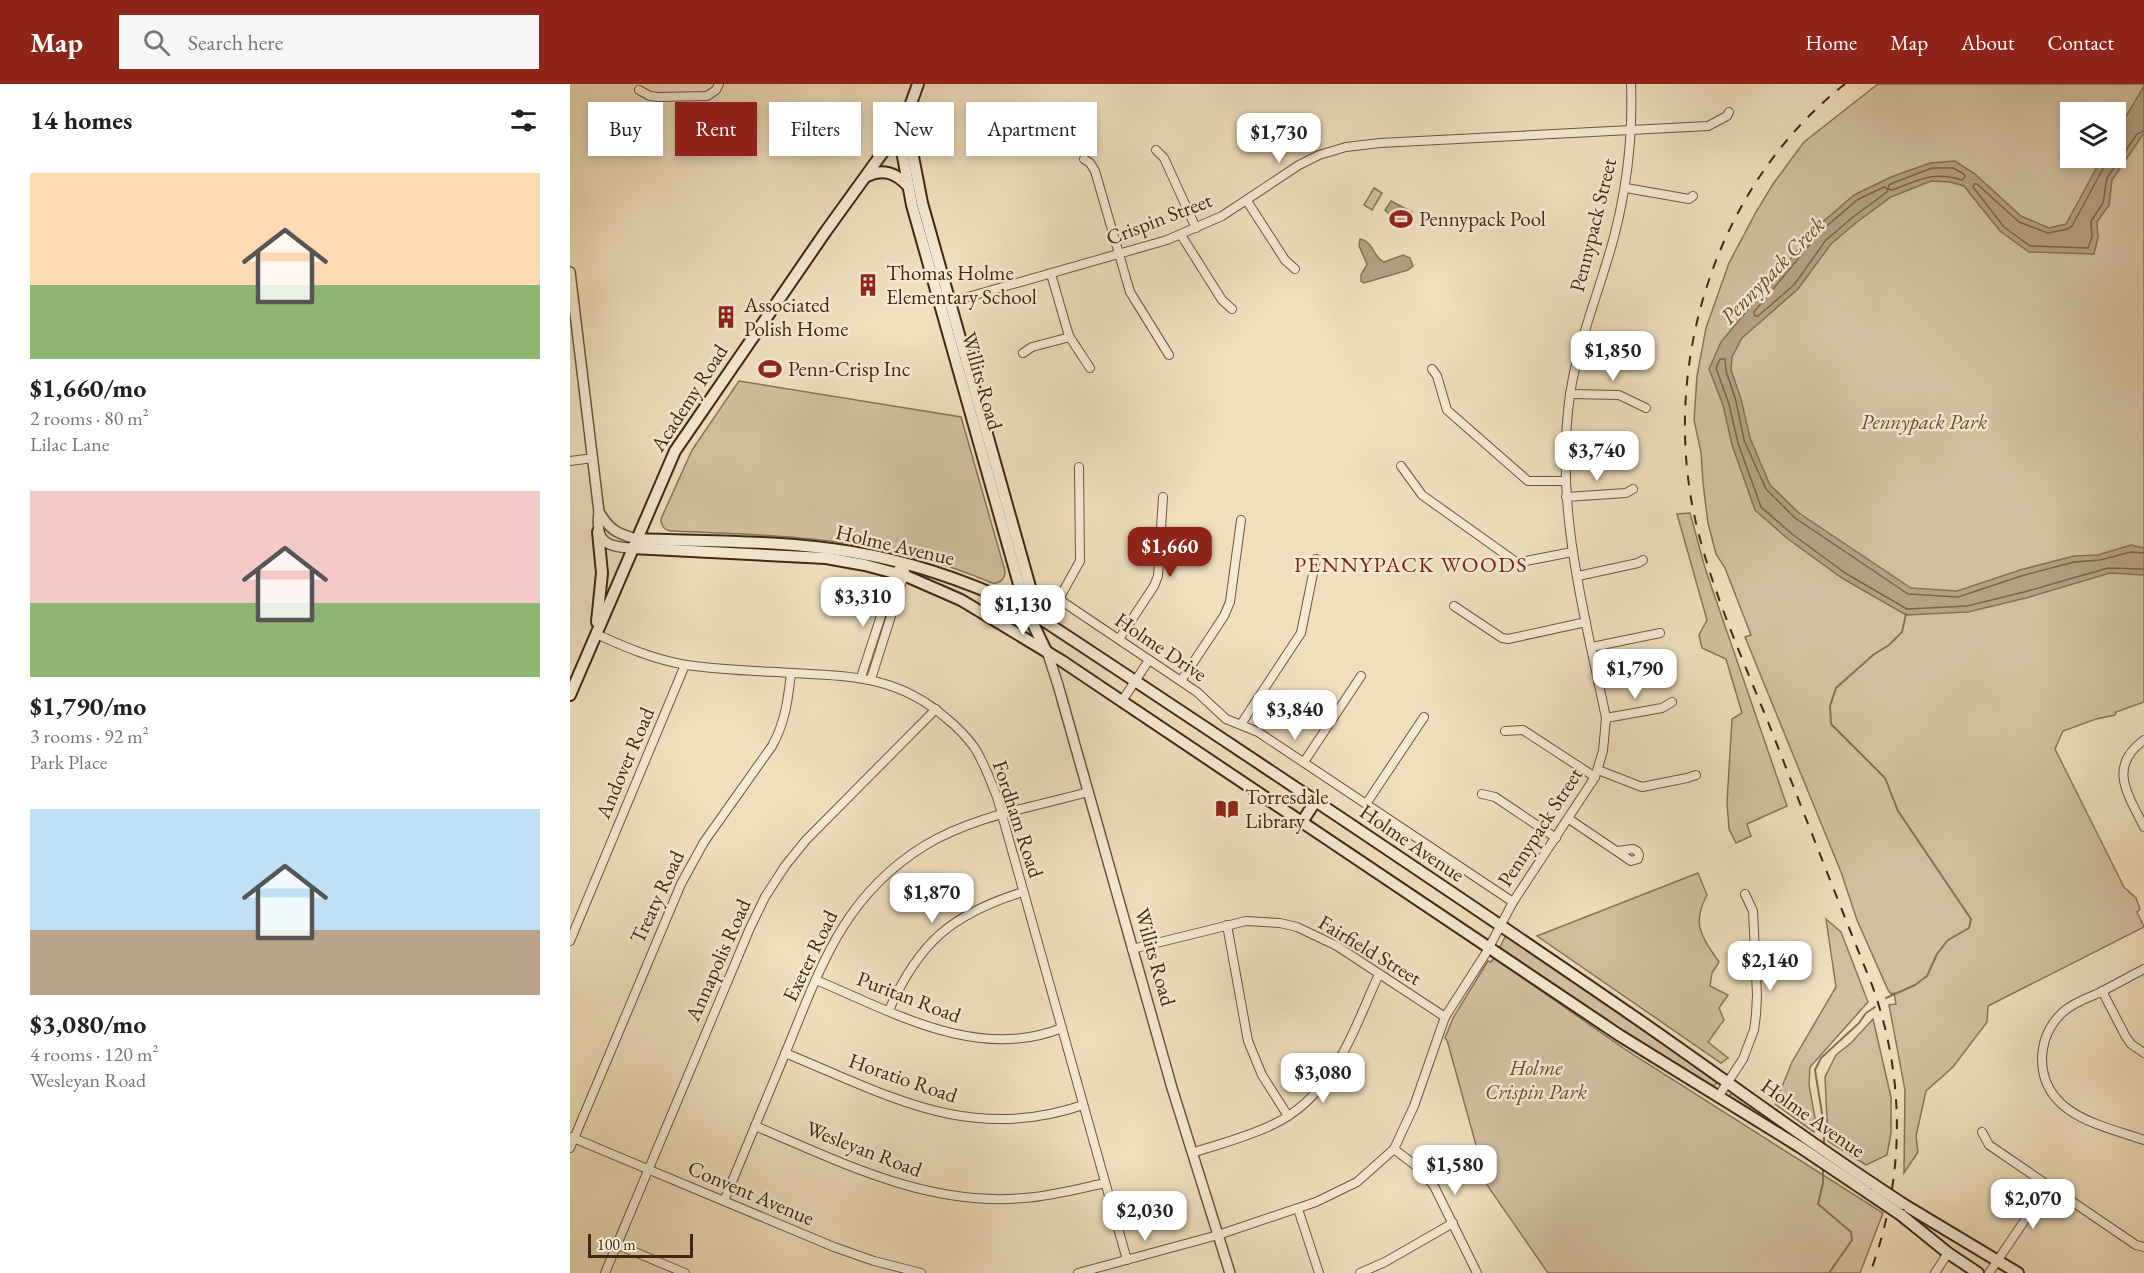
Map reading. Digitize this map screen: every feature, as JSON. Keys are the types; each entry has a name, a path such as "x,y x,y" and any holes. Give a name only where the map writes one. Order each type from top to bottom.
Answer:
{"main road":[{"name":"Academy Road","path":"912,102 918,84"},
{"name":"Academy Road","path":"570,695 667,467 681,440 880,156"},
{"name":"Willits Road","path":"903,156 908,186 1047,651"},
{"name":"Willits Road","path":"913,156 945,304 1026,609 1047,651"},
{"path":"866,176 877,171 887,172 908,186"},
{"path":"596,634 602,573 598,532"},
{"name":"Holme Avenue","path":"634,544 814,547 868,555 904,562 959,580 1026,609 1728,1081 1835,1171 1872,1189"},
{"name":"Holme Avenue","path":"634,544 813,556 851,562 900,575 939,589 972,605 1047,651 1668,1067 1718,1097 1835,1159 1872,1189 1902,1209 2018,1273"},
{"path":"1302,822 1315,802"},
{"name":"Holme Avenue","path":"1902,1209 1948,1253 1978,1273"}],"street":[{"path":"639,90 650,96 658,97 707,96 716,90 719,84"},
{"name":"Pennypack Street","path":"1488,948 1513,902 1597,773 1606,735 1606,718 1572,552 1565,482 1570,394 1583,337 1613,240 1626,188 1631,84"},
{"name":"Crispin Street","path":"945,304 1181,235 1247,201 1307,161 1346,147 1380,143 1708,126 1727,117 1729,112"},
{"path":"1156,150 1164,158 1196,228"},
{"path":"1084,159 1095,171 1133,299 1169,355"},
{"path":"1626,188 1689,198 1693,196"},
{"path":"1247,201 1285,260 1295,269"},
{"path":"1181,235 1222,300 1232,309"},
{"path":"570,272 599,512 598,532 601,538 610,545 634,544"},
{"path":"1051,274 1070,337 1090,368"},
{"path":"1023,353 1032,347 1070,337"},
{"path":"1432,369 1437,376 1447,410 1528,481 1565,482"},
{"path":"1570,394 1619,395 1646,408"},
{"path":"570,460 593,458"},
{"path":"1401,466 1422,495 1516,562 1572,552"},
{"name":"Holme Drive","path":"1079,467 1080,561 1060,597 1063,602 1197,692 1226,719 1258,732 1513,902"},
{"path":"1566,496 1626,493 1634,489"},
{"path":"1119,639 1154,586 1158,576 1163,497"},
{"path":"599,512 610,528 634,544"},
{"path":"1181,681 1224,616 1230,602 1241,520"},
{"path":"1241,724 1301,633 1316,559"},
{"path":"1578,576 1643,560"},
{"path":"872,680 904,562"},
{"path":"861,677 900,575"},
{"path":"1454,606 1505,639 1586,622"},
{"path":"1592,647 1660,633"},
{"name":"Fordham Road","path":"596,634 650,656 685,665 861,677 895,686 936,709 974,747 1002,815 1127,1260"},
{"name":"Willits Road","path":"1047,651 1192,1153 1230,1273"},
{"path":"1122,701 1149,660"},
{"name":"Andover Road","path":"570,941 685,665"},
{"name":"Treaty Road","path":"570,1148 572,1138 681,884 704,842 772,746 780,731 786,713 791,673"},
{"path":"1304,762 1361,676"},
{"path":"1606,718 1662,708 1672,702"},
{"name":"Annapolis Road","path":"606,1273 750,928 770,889 806,840 936,709"},
{"path":"1366,804 1424,717"},
{"path":"1504,731 1523,730 1597,773 1642,788 1696,775"},
{"path":"2144,740 2132,749 2126,758 2123,770 2124,786 2144,827"},
{"name":"Exeter Road","path":"724,1201 835,939 849,916 874,886 891,870 926,845 950,833 1002,815 1088,792"},
{"path":"1482,794 1495,797 1556,838"},
{"path":"1569,819 1617,851"},
{"path":"889,1010 907,972 944,931 959,918 978,908 1023,892"},
{"path":"1718,1097 1743,1059 1756,1015 1753,911 1745,894"},
{"name":"Fairfield Street","path":"1132,949 1246,921 1263,921 1297,927 1337,946 1445,1017"},
{"path":"1227,925 1248,1041 1262,1075 1288,1116"},
{"path":"1078,1273 1099,1271 1127,1260 1218,1235 1298,1209 1346,1190 1371,1171 1394,1149 1414,1106 1445,1017 1488,948"},
{"path":"2144,969 2063,1012 2049,1030 2044,1043 2042,1066 2051,1092 2066,1109 2079,1117 2144,1140"},
{"path":"1192,1153 1261,1130 1288,1116 1315,1095 1338,1065 1379,974"},
{"name":"Puritan Road","path":"816,980 938,1030 981,1039 1024,1038 1062,1028"},
{"path":"2102,991 2126,1037 2131,1044 2144,1053"},
{"name":"Horatio Road","path":"785,1053 908,1103 957,1117 1004,1120 1027,1118 1083,1105"},
{"name":"Wesleyan Road","path":"755,1126 879,1178 962,1198 1023,1198 1063,1193 1105,1183"},
{"path":"1982,1132 1989,1145 2136,1245 2144,1247"},
{"name":"Convent Avenue","path":"572,1138 834,1247 874,1262 921,1273"},
{"path":"1394,1149 1420,1169 1434,1186 1477,1273"},
{"path":"1989,1273 2048,1186"},
{"path":"1298,1209 1319,1273"},
{"path":"1360,1273 1385,1262 1453,1223"},
{"path":"618,1245 685,1273"},
{"path":"1935,1273 1948,1253"}],"green space":[{"name":"Pennypack Park","path":"1878,84 2144,84 2144,702 2116,712 2115,715 2063,731 2055,749 2124,887 2136,898 2140,909 2137,912 2144,927 1988,1006 1987,1022 1953,1067 1926,1091 1916,1136 1918,1152 1904,1173 1905,1090 1889,1005 1896,1004 1894,993 1891,994 1888,990 1857,920 1841,872 1745,637 1751,635 1725,568 1716,554 1708,523 1701,452 1694,420 1697,376 1706,328 1729,263 1773,184 1804,142"},
{"path":"1374,188 1382,193 1372,210 1364,205"},
{"path":"739,381 961,417 1005,571 1003,579 992,583 913,556 835,542 666,529 661,519 692,450"},
{"path":"1690,513 1705,568 1787,806 1747,824 1751,836 1736,843 1729,829 1727,803 1732,719 1742,713 1726,659 1702,648 1699,635 1707,620 1677,514"},
{"path":"1698,873 1707,895 1702,905 1699,922 1708,945 1719,962 1712,973 1710,986 1728,995 1719,1008 1724,1020 1708,1042 1728,1058 1721,1063 1537,936"},
{"path":"1826,919 1841,932 1868,1002 1810,1067 1809,1085 1816,1124 1814,1132 1775,1104 1792,1062 1836,987"},
{"path":"1506,935 1718,1080 1714,1087 1686,1070 1667,1062 1499,949"},
{"name":"Holme Crispin Park","path":"1494,958 1626,1050 1883,1213 1860,1273 1548,1273 1487,1185 1445,1038 1453,1018 1488,961 1491,962"},
{"path":"1873,1019 1891,1097 1891,1133 1887,1155 1866,1165 1828,1141 1825,1077 1836,1055 1851,1043"},
{"path":"1733,1091 1765,1115 1764,1121 1727,1099"}],"water":[{"path":"2144,86 2144,133 2126,159 2126,116"},
{"path":"1955,161 1975,174 2021,216 2049,228 2066,224 2097,168 2120,168 2112,180 2109,205 2097,222 2098,237 2094,254 2029,252 2000,231 1964,186 1950,182 1931,181 1891,197 1831,244 1798,289 1742,338 1732,357 1731,370 1741,399 1750,438 1770,485 1799,513 1911,588 1957,591 2020,570 2074,556 2098,555 2131,545 2144,548 2144,575 2110,573 2026,598 1968,612 1906,615 1842,578 1788,539 1755,510 1732,445 1723,405 1709,369 1721,342 1817,227 1854,195 1891,177 1930,163"},
{"name":"Pennypack Pool","path":"1391,201 1412,212 1403,226 1385,210"},
{"path":"1360,239 1368,243 1380,260 1384,262 1403,255 1410,258 1413,266 1408,270 1364,283 1361,281 1361,275 1367,264 1359,246"}],"waterway":[{"path":"1886,998 1915,985 1927,976 1937,954 1948,940 1969,928 1971,919 1898,811 1885,778 1831,724 1830,706 1836,688 1902,632 1906,614"},
{"path":"1824,1145 1824,1126 1815,1070 1821,1058 1859,1023 1866,1013 1875,1007"},
{"path":"1823,1166 1823,1183 1818,1204 1851,1232 1852,1240 1829,1273"}],"railway":[{"path":"1845,84 1800,125 1762,173 1731,226 1708,282 1693,341 1686,402 1686,463 1696,523 1720,603 1872,985 1891,1056 1896,1093 1895,1165 1882,1237 1870,1273"}],"place":[{"name":"Pennypack Pool","path":"1401,219"},
{"name":"Thomas Holme Elementary School","path":"868,285"},
{"name":"Associated Polish Home","path":"726,317"},
{"name":"Penn-Crisp Inc","path":"770,369"},
{"name":"Torresdale Library","path":"1227,809"}],"district":[{"name":"PENNYPACK WOODS","path":"1411,564"}],"water label":[{"name":"Pennypack Creek","path":"1772,270"}]}
